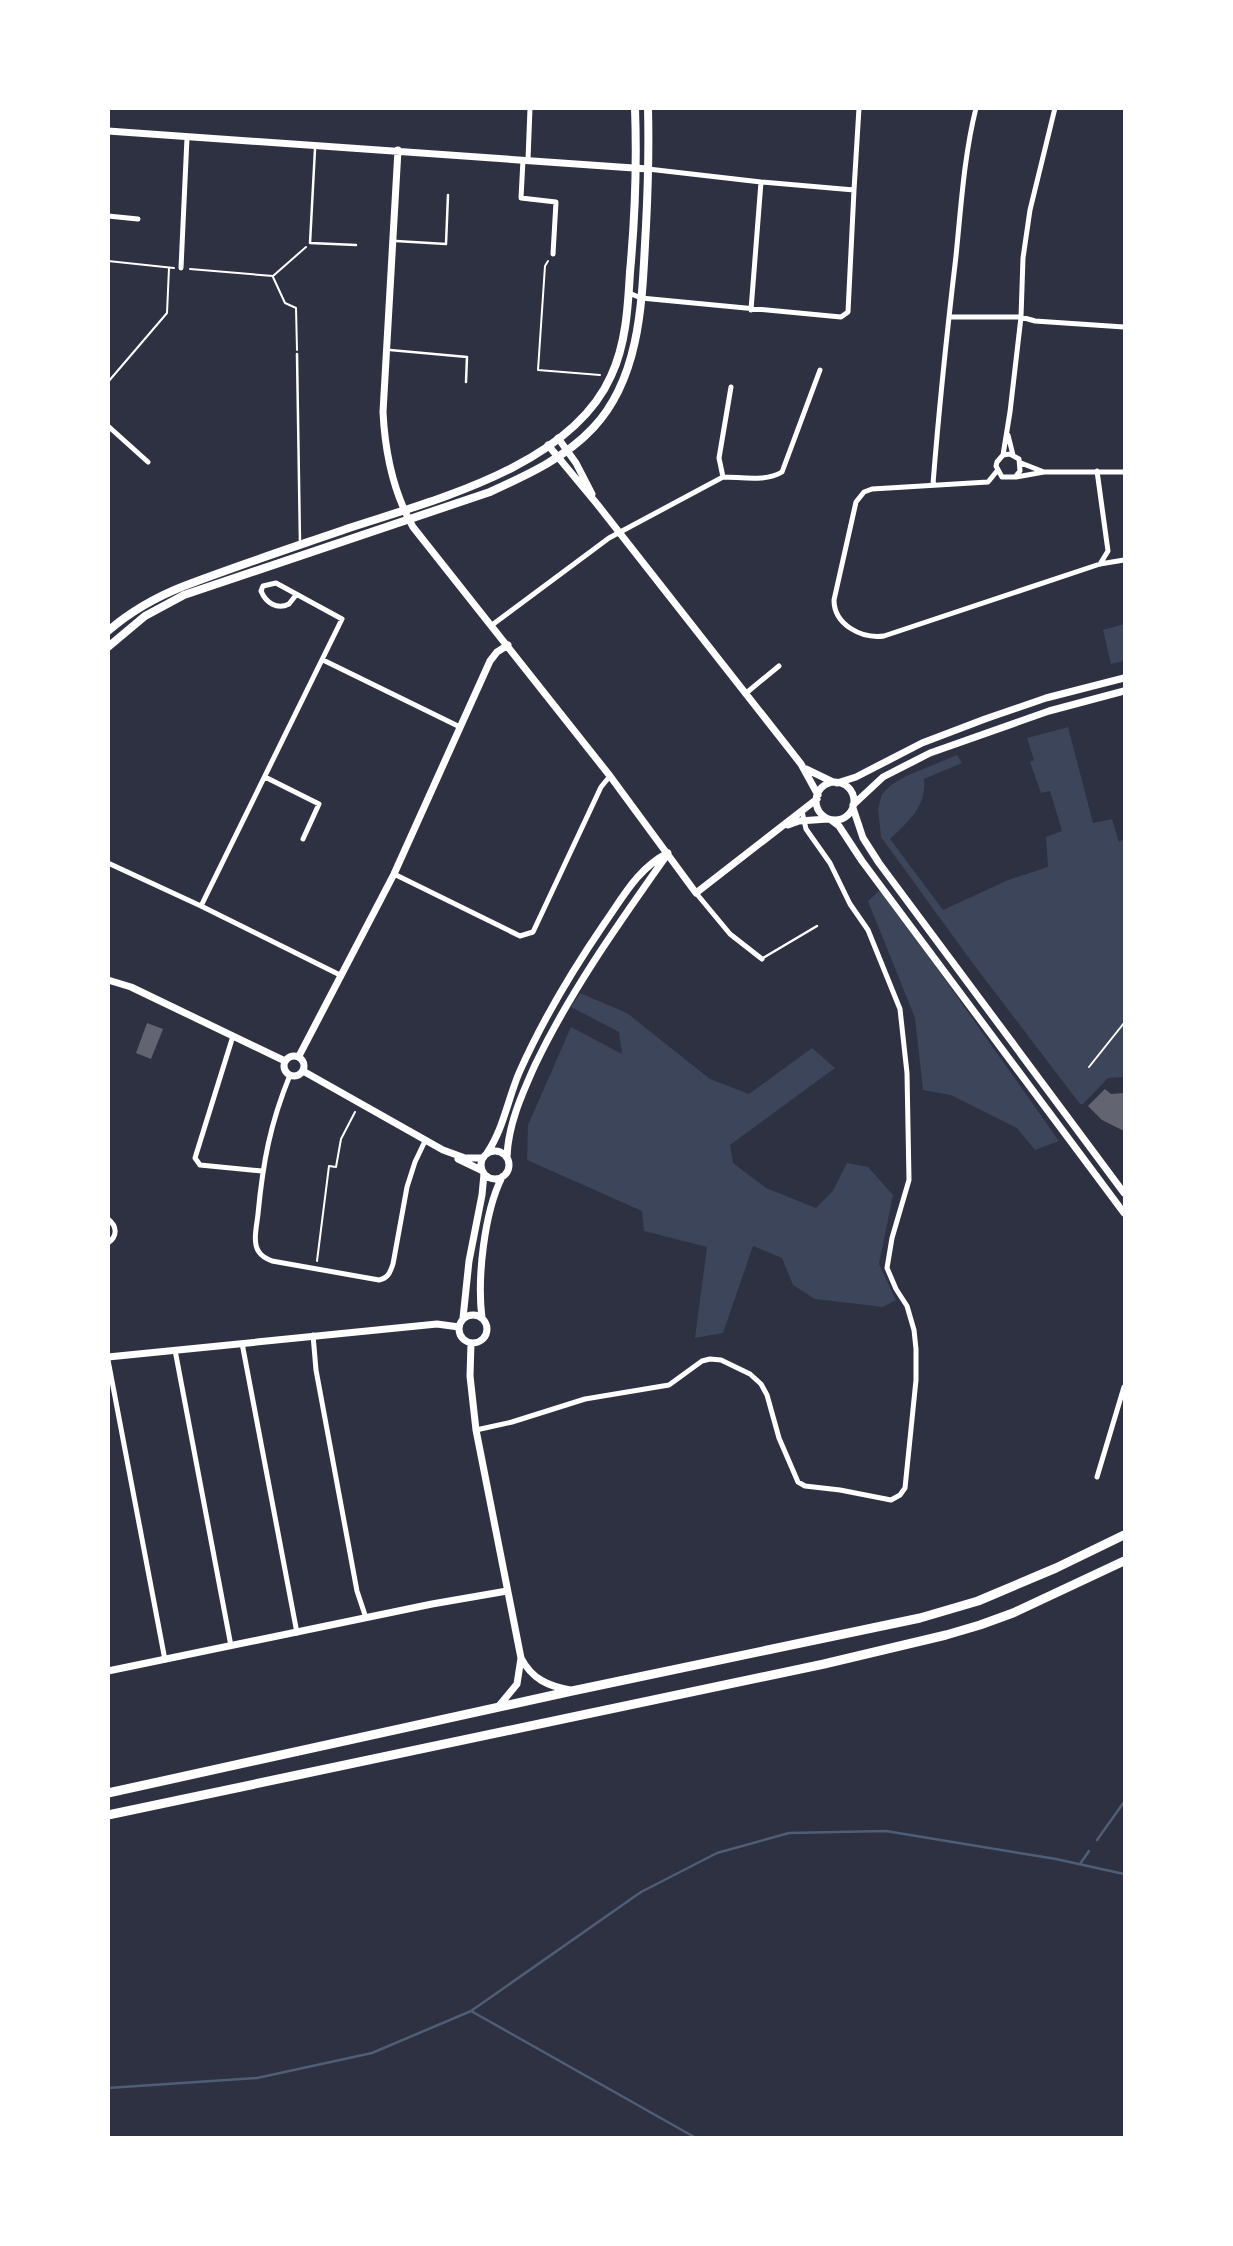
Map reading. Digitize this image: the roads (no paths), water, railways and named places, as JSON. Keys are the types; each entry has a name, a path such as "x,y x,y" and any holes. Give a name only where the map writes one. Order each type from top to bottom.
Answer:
{"main road":[{"path":"108,631 127,616 166,593 483,482 548,445 593,406 611,376 623,340 629,293 635,108"},
{"path":"108,648 145,616 184,595 490,492 558,458 594,427 618,390 629,363 641,298 648,169 648,108"},
{"path":"108,1793 497,1707 920,1618 978,1601 1056,1569 1125,1535"},
{"path":"108,1815 824,1664 946,1635 1013,1613 1125,1561"}],"street":[{"path":"530,108 521,198 556,202 553,254"},
{"path":"629,293 641,298 751,310 841,317 848,312 859,108"},
{"path":"933,484 949,317 968,151 976,108"},
{"path":"1055,108 1030,210 1007,432 1003,455 997,462 997,471 988,482 933,484 864,492 856,502 834,605 838,617 858,634 884,636 1100,564 1125,560"},
{"path":"108,131 648,169 854,190"},
{"path":"181,268 187,138"},
{"path":"398,150 383,402 384,430 391,472 408,520 610,776 696,893 730,934 762,959"},
{"path":"751,310 761,182"},
{"path":"108,216 138,219"},
{"path":"949,317 1021,317 1035,321 1125,327"},
{"path":"492,625 619,532 723,477 765,478 782,472 820,370"},
{"path":"723,477 719,458 731,387"},
{"path":"108,426 148,461"},
{"path":"1007,432 1013,455 1021,463 1044,472"},
{"path":"558,438 581,471 597,503"},
{"path":"548,445 597,503 800,764 817,797 818,810 839,826 862,861 1125,1213"},
{"path":"1003,455 1013,455"},
{"path":"1011,479 1018,475 1021,463"},
{"path":"997,471 1002,477 1011,479 1044,472 1125,472"},
{"path":"1097,471 1108,551 1100,564"},
{"path":"201,906 342,619 276,583 263,586 261,592 267,601 277,606 289,604 296,595"},
{"path":"299,1056 394,874 490,661 508,645"},
{"path":"323,660 460,727"},
{"path":"745,694 779,666"},
{"path":"696,893 802,811 824,787 856,777 906,750 985,719 1046,698 1125,678"},
{"path":"778,830 803,821 843,818 883,777 930,753 1049,711 1125,691"},
{"path":"800,764 816,775 850,790 863,838 878,863 1125,1193"},
{"path":"394,874 520,936 533,932 601,787 610,776"},
{"path":"265,777 319,804 303,839"},
{"path":"476,1430 512,1422 585,1399 669,1385 702,1361 721,1360 750,1374 761,1384 767,1395 779,1438 798,1482 805,1486 891,1500 905,1488 916,1380 915,1339 907,1306 887,1268 892,1238 909,1180 907,1073 900,1009 868,930 850,904 830,863 806,829 802,811"},
{"path":"668,853 604,943 562,1013 530,1077 509,1133 508,1171 502,1177 495,1195 480,1272 482,1318 487,1326 486,1335 480,1341 471,1343 463,1340 459,1327 463,1318 469,1261 482,1195 485,1156 495,1141 519,1073 573,971 635,880 655,859 668,853"},
{"path":"108,863 340,975"},
{"path":"108,980 131,987 285,1061"},
{"path":"233,1036 195,1158 200,1164 262,1171"},
{"path":"291,1056 299,1056 304,1063 303,1071 296,1076 290,1075 284,1069 285,1061 291,1056"},
{"path":"303,1071 483,1172 490,1179 502,1177"},
{"path":"290,1075 273,1121 262,1171 256,1240 259,1253 264,1258 385,1279 390,1273 407,1187 425,1141"},
{"path":"443,1150 465,1158 485,1156 496,1151 507,1157"},
{"path":"108,1219 116,1230 114,1238 108,1243"},
{"path":"463,1318 472,1315 482,1318"},
{"path":"166,1660 108,1358 437,1324 459,1327"},
{"path":"313,1335 316,1370 349,1552 366,1618"},
{"path":"242,1343 297,1633"},
{"path":"471,1343 470,1376 476,1430 521,1658 526,1668 541,1682 572,1691"},
{"path":"175,1350 231,1647"},
{"path":"1097,1477 1125,1387"},
{"path":"108,1671 507,1591"},
{"path":"497,1707 517,1684 521,1658"}],"lane":[{"path":"315,146 310,243 356,244"},
{"path":"393,240 446,244 448,195"},
{"path":"386,350 467,357 466,382"},
{"path":"297,354 300,545"},
{"path":"762,959 817,926"}],"waterway":[{"path":"1097,1840 1124,1802"},
{"path":"108,2088 257,2078 372,2053 471,2011 641,1892 717,1853 789,1833 886,1831 1056,1859 1124,1874"},
{"path":"1080,1864 1089,1851"},
{"path":"471,2011 696,2138"}]}
